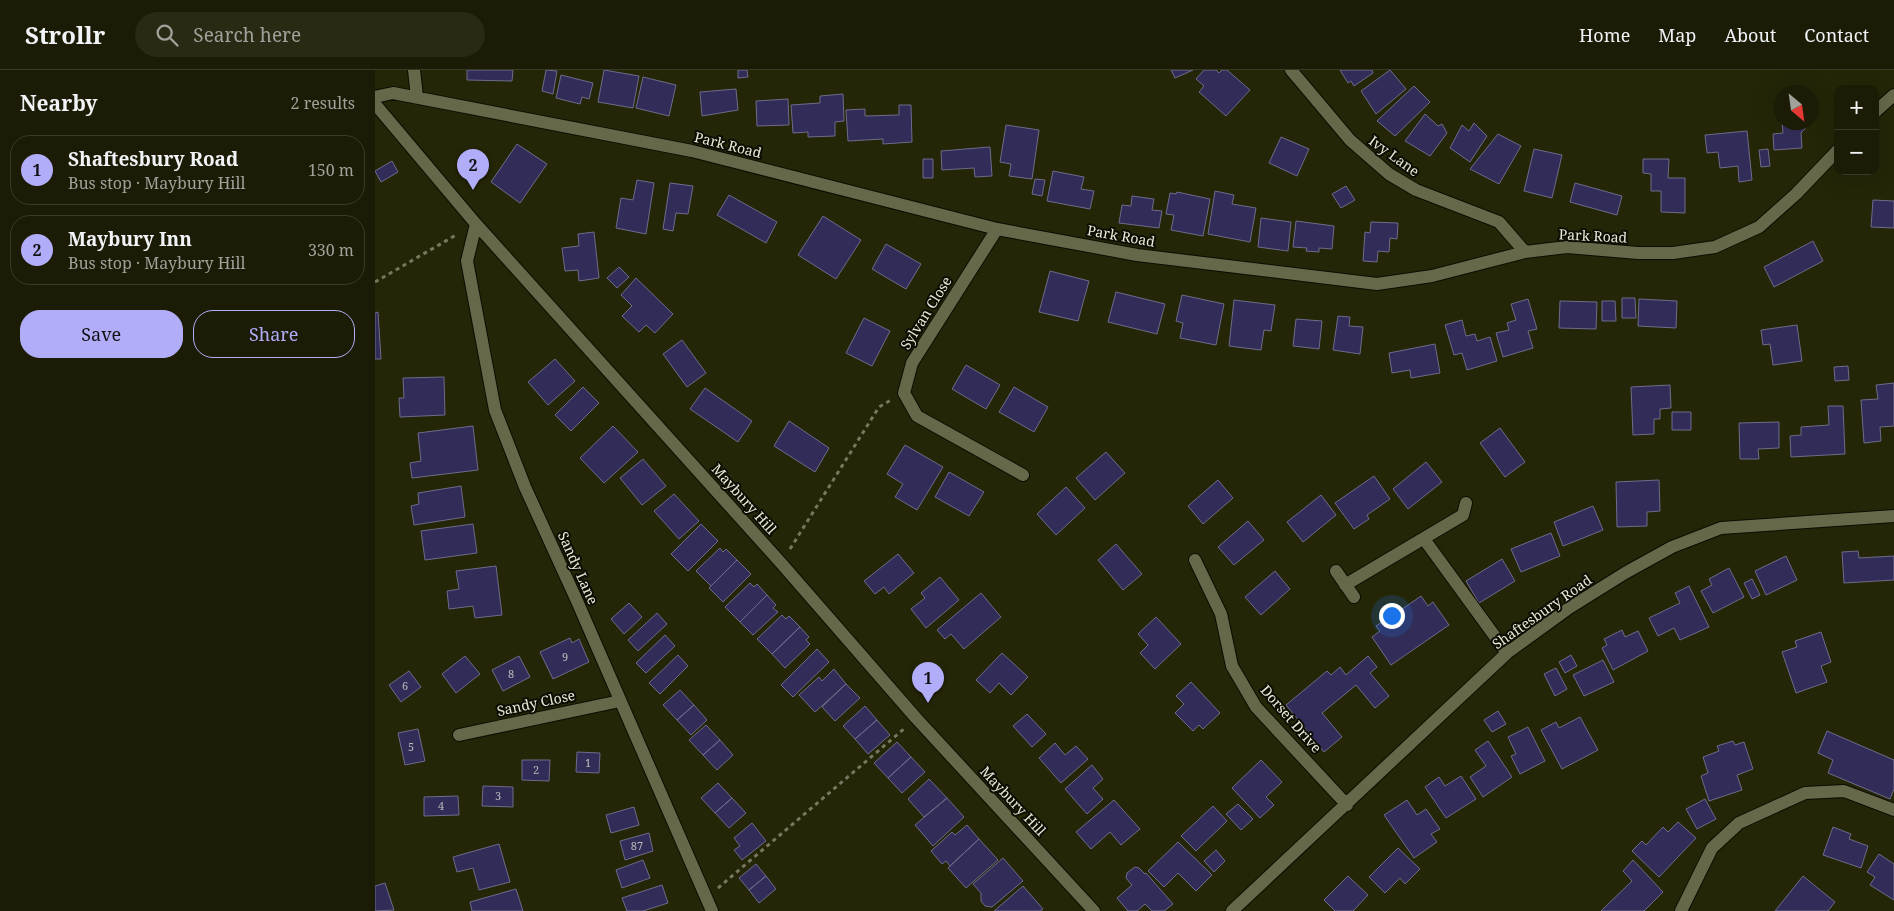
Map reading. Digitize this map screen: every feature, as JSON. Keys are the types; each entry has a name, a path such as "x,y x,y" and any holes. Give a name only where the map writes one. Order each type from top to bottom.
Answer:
{"street":[{"name":"Ivy Lane","path":"1291,70 1350,140 1389,174 1416,190 1499,222 1525,252"},
{"path":"413,71 417,97"},
{"name":"Park Road","path":"375,97 393,92 692,152 997,229 1137,255 1377,284 1432,276 1525,252 1567,248 1638,253 1673,253 1715,247 1759,227 1796,194 1834,154"},
{"path":"1879,108 1894,95"},
{"name":"Maybury Hill","path":"375,104 476,224 781,563 916,718 1094,911"},
{"name":"Sandy Lane","path":"476,224 467,262 495,410 525,488 712,911"},
{"name":"Sylvan Close","path":"905,393 912,363 997,229"},
{"path":"905,393 917,416 1023,475"},
{"path":"1345,585 1463,515 1466,503"},
{"name":"Shaftesbury Road","path":"1232,911 1507,653 1569,608 1625,573 1672,547 1721,528 1894,516"},
{"path":"1423,539 1507,653"},
{"name":"Dorset Drive","path":"1195,560 1221,614 1232,666 1256,707 1347,805"},
{"path":"1336,572 1354,597"},
{"name":"Sandy Close","path":"459,735 620,701"},
{"path":"1681,911 1711,848 1739,822 1805,793 1843,790 1894,810"}],"path":[{"path":"375,282 476,224"},
{"path":"781,563 879,406 905,393"},
{"path":"706,898 916,718"}],"building":[{"path":"467,70 513,70 512,81 467,80"},
{"path":"546,70 557,71 553,94 542,91"},
{"path":"604,70 639,76 633,108 598,102"},
{"path":"738,70 747,70 748,77 738,78"},
{"path":"1171,70 1193,70 1175,78"},
{"path":"1204,70 1216,70 1219,73 1222,70 1227,70 1250,90 1226,116 1199,92 1204,86 1196,79"},
{"path":"1340,70 1372,70 1373,73 1354,86 1351,81 1348,83"},
{"path":"1390,70 1406,89 1376,114 1361,91"},
{"path":"561,75 593,83 589,99 582,97 580,104 556,98"},
{"path":"643,77 676,85 669,116 636,108"},
{"path":"1414,86 1430,102 1395,136 1377,121"},
{"path":"736,89 738,110 702,116 700,92"},
{"path":"843,94 844,121 835,122 835,136 808,137 808,132 793,133 791,105 820,103 820,96"},
{"path":"788,99 789,125 757,126 756,101"},
{"path":"899,105 911,105 912,142 883,144 883,139 848,141 846,110 865,109 865,116 899,115"},
{"path":"1425,114 1438,126 1442,124 1447,133 1430,156 1405,141"},
{"path":"1474,123 1487,136 1470,162 1450,148 1462,125 1469,131"},
{"path":"1006,125 1039,130 1032,179 1009,176 1011,164 1000,162"},
{"path":"1783,130 1804,130 1801,133 1802,148 1774,150 1773,134 1783,133"},
{"path":"1747,131 1752,180 1739,182 1738,166 1720,168 1718,152 1707,153 1705,135"},
{"path":"1498,134 1521,146 1499,184 1470,169"},
{"path":"1281,137 1309,149 1297,176 1269,163"},
{"path":"517,144 547,164 520,203 491,182"},
{"path":"990,147 992,176 975,177 974,168 942,170 941,151"},
{"path":"1534,149 1562,155 1552,198 1524,191"},
{"path":"1768,149 1770,166 1761,167 1759,150"},
{"path":"923,159 933,159 933,178 923,178"},
{"path":"1643,159 1669,159 1668,178 1685,178 1685,213 1661,212 1661,191 1651,191 1651,174 1643,173"},
{"path":"392,161 398,172 381,182 375,171"},
{"path":"1053,171 1084,177 1081,189 1094,191 1090,209 1047,201"},
{"path":"1035,179 1045,180 1042,196 1032,194"},
{"path":"637,180 654,183 646,234 616,228 621,198 633,200"},
{"path":"670,183 693,186 688,214 676,213 673,231 663,229"},
{"path":"1575,183 1622,196 1617,215 1570,202"},
{"path":"1346,186 1355,200 1341,208 1332,194"},
{"path":"1215,191 1234,195 1232,204 1256,208 1250,242 1208,234"},
{"path":"1177,192 1210,199 1203,236 1171,230 1174,215 1166,214 1170,193 1176,194"},
{"path":"729,195 777,222 766,243 717,215"},
{"path":"1132,196 1154,199 1152,210 1162,211 1159,228 1119,223 1122,205 1131,206"},
{"path":"1873,200 1894,201 1894,228 1871,227"},
{"path":"823,216 861,240 836,279 798,255"},
{"path":"1261,218 1291,222 1288,251 1258,247"},
{"path":"1296,221 1334,226 1332,249 1319,248 1319,252 1306,251 1307,248 1293,247"},
{"path":"1371,222 1398,223 1397,239 1390,238 1389,252 1378,251 1377,262 1363,261 1365,232 1370,233"},
{"path":"594,232 599,278 579,281 578,270 565,271 562,248 579,246 578,234"},
{"path":"1813,241 1823,261 1774,287 1764,267"},
{"path":"886,244 921,264 906,289 872,269"},
{"path":"619,267 629,277 617,288 607,278"},
{"path":"1050,271 1089,281 1078,321 1039,312"},
{"path":"636,278 673,314 655,333 646,325 639,332 622,316 632,306 621,295"},
{"path":"1116,292 1165,304 1157,334 1108,322"},
{"path":"1182,295 1224,304 1216,345 1180,338 1183,323 1176,321"},
{"path":"1622,298 1635,298 1636,318 1622,318"},
{"path":"1528,299 1537,329 1528,331 1533,348 1503,357 1496,333 1509,330 1507,323 1516,320 1511,304"},
{"path":"1639,299 1677,301 1676,328 1638,326"},
{"path":"1234,300 1275,305 1271,331 1264,330 1261,350 1229,346"},
{"path":"1560,301 1597,302 1596,329 1559,328"},
{"path":"1602,301 1615,301 1616,321 1602,321"},
{"path":"378,312 381,359 375,359 375,313"},
{"path":"1338,316 1350,317 1349,326 1363,327 1360,354 1333,350"},
{"path":"864,318 890,331 872,366 846,353"},
{"path":"1296,319 1322,321 1319,349 1293,346"},
{"path":"1462,320 1466,336 1475,334 1477,341 1490,337 1497,361 1467,370 1462,353 1454,355 1445,325"},
{"path":"1797,325 1802,361 1773,365 1770,344 1763,345 1761,330"},
{"path":"682,340 706,373 687,387 663,354"},
{"path":"1435,344 1440,373 1411,378 1410,370 1392,373 1389,353"},
{"path":"555,359 575,381 548,405 528,382"},
{"path":"966,365 1000,385 986,409 952,389"},
{"path":"1848,366 1849,380 1835,381 1834,367"},
{"path":"444,377 445,415 400,417 399,398 404,398 403,378"},
{"path":"1894,383 1894,426 1880,427 1881,441 1864,443 1861,400 1878,399 1876,385"},
{"path":"1670,385 1671,408 1660,409 1660,419 1654,419 1654,434 1633,435 1631,387"},
{"path":"583,387 599,403 571,431 555,415"},
{"path":"1014,387 1048,407 1034,432 999,412"},
{"path":"705,388 752,421 738,442 690,409"},
{"path":"1828,406 1843,406 1845,454 1791,457 1790,436 1801,435 1801,427 1829,425"},
{"path":"1672,412 1691,412 1691,430 1672,430"},
{"path":"789,421 829,448 815,472 774,446"},
{"path":"1779,422 1779,448 1758,449 1759,459 1740,459 1739,423"},
{"path":"473,426 478,470 412,478 410,463 421,461 418,433"},
{"path":"613,426 638,452 604,483 580,458"},
{"path":"1500,428 1525,462 1505,477 1480,443"},
{"path":"905,445 943,467 917,510 895,497 903,484 887,474"},
{"path":"1106,452 1125,473 1095,500 1076,478"},
{"path":"643,459 666,486 642,505 620,478"},
{"path":"1426,462 1442,482 1408,509 1393,489"},
{"path":"949,472 984,492 969,516 935,497"},
{"path":"1374,476 1390,499 1367,515 1369,519 1354,529 1335,503"},
{"path":"1218,480 1233,498 1203,524 1188,506"},
{"path":"1659,480 1660,511 1647,512 1647,526 1617,527 1616,482"},
{"path":"461,486 465,517 414,525 411,506 419,504 418,493"},
{"path":"1066,487 1085,508 1056,535 1037,514"},
{"path":"674,494 699,521 679,539 654,511"},
{"path":"1321,495 1336,515 1303,542 1287,522"},
{"path":"1593,506 1603,530 1563,546 1554,522"},
{"path":"1248,521 1264,540 1234,565 1218,547"},
{"path":"473,524 477,553 425,560 421,531"},
{"path":"701,524 718,541 688,571 671,554"},
{"path":"1551,533 1560,556 1521,572 1511,549"},
{"path":"1116,544 1142,574 1123,590 1098,560"},
{"path":"720,548 723,552 726,549 737,560 711,586 696,571"},
{"path":"1858,551 1859,558 1894,556 1894,580 1844,583 1842,552"},
{"path":"898,554 914,573 889,594 884,587 875,594 864,581"},
{"path":"1786,556 1797,580 1766,595 1755,571"},
{"path":"1502,559 1515,581 1479,603 1466,581"},
{"path":"737,560 751,574 723,602 709,588"},
{"path":"496,566 502,615 475,618 473,606 449,609 447,591 459,589 456,571"},
{"path":"1729,568 1744,597 1713,613 1701,591 1712,585 1709,579"},
{"path":"1275,571 1290,589 1261,615 1245,597"},
{"path":"940,577 959,600 926,628 911,609 925,598 921,593"},
{"path":"1752,579 1760,595 1752,599 1744,583"},
{"path":"750,583 754,587 757,584 767,595 740,622 725,607"},
{"path":"1689,586 1709,627 1680,640 1674,628 1658,636 1649,618 1680,603 1675,593"},
{"path":"981,593 1001,617 964,649 951,634 945,639 937,630"},
{"path":"767,595 776,605 773,608 778,612 753,635 740,622"},
{"path":"1421,596 1428,606 1433,602 1449,625 1391,665 1372,637 1380,631 1376,626 1391,616 1387,611 1394,606 1398,612"},
{"path":"629,603 642,617 624,634 611,619"},
{"path":"657,613 667,624 638,651 628,640"},
{"path":"782,615 786,619 789,616 800,627 772,654 757,639"},
{"path":"1156,617 1181,644 1155,669 1140,653 1148,645 1138,634"},
{"path":"800,627 809,637 806,640 810,644 785,668 772,654"},
{"path":"1622,630 1625,637 1638,631 1648,651 1613,670 1602,648 1607,645 1604,639"},
{"path":"1821,632 1831,662 1821,666 1827,682 1796,693 1782,652 1797,647 1795,641"},
{"path":"665,635 675,646 646,673 636,663"},
{"path":"570,638 572,643 579,639 589,662 553,679 540,652"},
{"path":"817,649 829,662 793,697 781,685"},
{"path":"1002,653 1028,677 1011,695 999,683 990,693 976,680"},
{"path":"678,655 688,666 660,694 649,683"},
{"path":"1571,655 1577,666 1565,673 1559,662"},
{"path":"465,656 480,674 456,693 442,674"},
{"path":"519,656 530,677 503,691 492,670"},
{"path":"1368,656 1377,667 1370,673 1389,696 1375,708 1356,685 1322,713 1342,737 1324,752 1286,705 1327,671 1331,675 1340,667 1346,675"},
{"path":"1603,660 1614,682 1584,696 1573,675"},
{"path":"1556,668 1567,689 1555,696 1544,674"},
{"path":"834,669 846,684 815,712 799,695 819,677 822,681"},
{"path":"409,671 421,687 401,702 389,685"},
{"path":"1191,682 1220,713 1203,729 1199,725 1193,731 1175,713 1184,704 1176,696"},
{"path":"846,684 860,698 835,721 822,707"},
{"path":"680,690 694,705 677,720 663,705"},
{"path":"694,705 707,720 691,735 677,720"},
{"path":"865,706 877,720 855,739 843,726"},
{"path":"1498,711 1506,724 1492,732 1484,720"},
{"path":"1027,714 1046,734 1032,747 1013,726"},
{"path":"1580,717 1598,750 1562,769 1541,730 1556,722 1559,728"},
{"path":"877,720 890,735 868,754 855,739"},
{"path":"706,725 720,740 703,755 689,740"},
{"path":"1528,727 1545,761 1520,774 1511,756 1516,754 1508,737"},
{"path":"418,729 425,761 405,765 398,733"},
{"path":"1827,731 1894,760 1894,789 1890,799 1828,773 1833,760 1818,753"},
{"path":"720,740 733,755 717,770 703,755"},
{"path":"1488,741 1512,777 1483,797 1470,777 1486,766 1475,750"},
{"path":"1733,741 1735,745 1744,742 1753,769 1737,775 1742,790 1709,801 1701,776 1708,773 1703,757 1719,751 1717,746"},
{"path":"897,742 911,757 888,778 874,763"},
{"path":"1055,743 1065,755 1076,746 1088,759 1061,783 1039,758"},
{"path":"577,752 600,753 599,773 576,772"},
{"path":"911,757 925,772 902,793 888,778"},
{"path":"522,760 550,760 549,781 522,780"},
{"path":"1261,760 1282,782 1266,797 1274,805 1260,818 1232,788"},
{"path":"1092,765 1103,779 1093,788 1103,799 1087,814 1065,789"},
{"path":"1461,776 1476,799 1446,818 1425,787 1439,777 1445,786"},
{"path":"929,779 947,798 924,817 908,799"},
{"path":"718,783 732,798 715,813 701,798"},
{"path":"483,786 513,787 513,807 482,806"},
{"path":"458,796 459,815 424,816 424,797"},
{"path":"732,798 746,813 729,828 715,813"},
{"path":"947,798 964,817 933,846 915,825"},
{"path":"1705,799 1716,819 1697,829 1686,809"},
{"path":"1114,800 1140,829 1121,845 1110,832 1091,849 1076,832"},
{"path":"1407,800 1417,815 1426,809 1440,829 1431,834 1437,842 1414,858 1384,815"},
{"path":"1238,804 1253,819 1241,830 1226,814"},
{"path":"1213,806 1227,821 1196,851 1181,836"},
{"path":"634,807 639,825 611,833 606,815"},
{"path":"1678,822 1696,838 1659,877 1632,851 1642,841 1646,845 1663,827 1668,832"},
{"path":"752,823 766,841 742,860 734,850 740,846 734,838"},
{"path":"967,825 979,839 950,866 946,861 942,864 931,851 952,832 955,835"},
{"path":"1833,827 1851,834 1849,839 1868,846 1861,868 1823,855"},
{"path":"649,833 653,851 625,860 620,841"},
{"path":"979,839 998,860 966,888 948,868"},
{"path":"1178,842 1212,875 1196,891 1178,873 1164,887 1148,871"},
{"path":"499,844 510,882 479,890 473,868 457,872 453,857"},
{"path":"1398,848 1420,869 1405,884 1400,878 1385,893 1369,877"},
{"path":"1216,850 1225,861 1214,872 1204,861"},
{"path":"1879,854 1894,864 1894,900 1870,885 1875,877 1867,872"},
{"path":"1003,858 1023,881 992,907 985,906 981,901 981,893 973,884"},
{"path":"643,860 650,878 622,888 616,870"},
{"path":"1633,860 1663,892 1644,911 1601,911 1632,881 1623,871"},
{"path":"756,864 766,876 749,890 739,878"},
{"path":"1135,867 1146,873 1173,904 1164,911 1152,911 1145,904 1137,911 1128,911 1117,898 1132,885 1126,878 1127,873"},
{"path":"766,876 776,889 759,903 749,890"},
{"path":"1348,876 1368,895 1353,911 1335,911 1324,900"},
{"path":"1803,876 1835,902 1828,911 1775,911"},
{"path":"385,883 394,910 375,911 375,886"},
{"path":"662,885 668,903 643,911 627,911 622,898"},
{"path":"1023,886 1043,909 1040,911 994,911"},
{"path":"516,889 523,911 472,911 470,902"}],"place":[{"name":"Maybury Inn","path":"473,190"},
{"name":"Shaftesbury Road","path":"928,703"}]}
